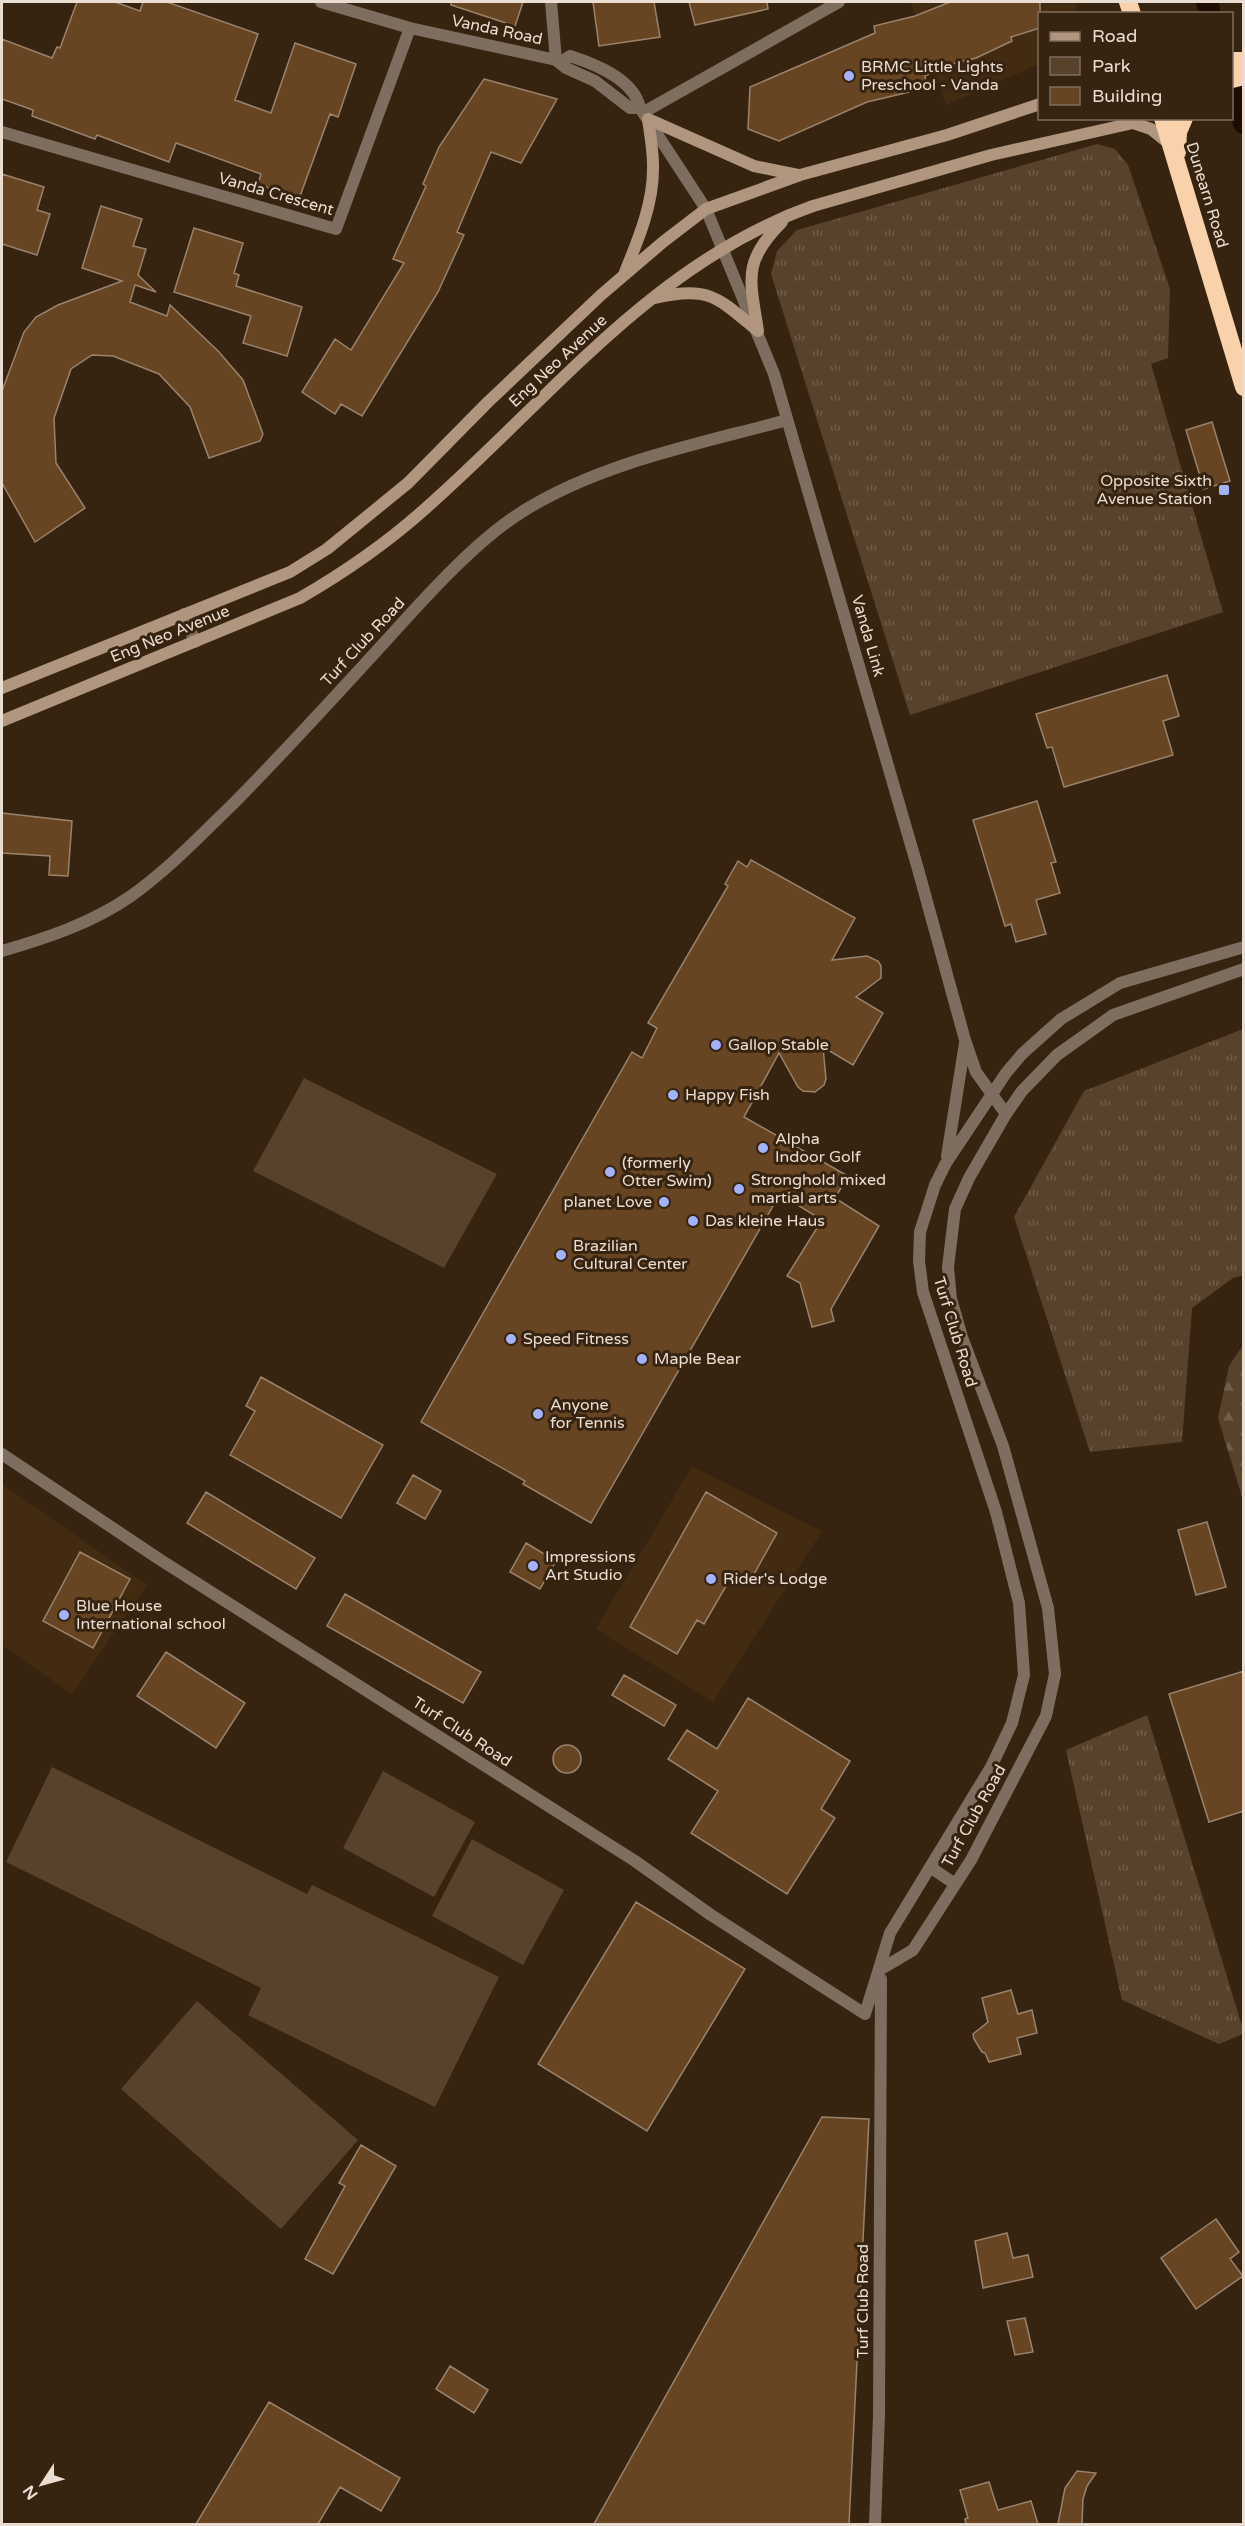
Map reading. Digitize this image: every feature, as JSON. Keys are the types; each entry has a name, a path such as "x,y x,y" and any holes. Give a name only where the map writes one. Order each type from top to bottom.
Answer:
{"highway":[{"name":"Dunearn Road","path":"1164,120 1244,387"},
{"path":"1174,153 1183,120"}],"main road":[{"name":"Eng Neo Avenue","path":"2,688 290,572 327,549 408,483 488,402 625,273 706,209 800,175 947,135 1038,105"},
{"path":"644,113 754,166 800,175"},
{"path":"625,273 645,224 654,166 644,113"},
{"name":"Eng Neo Avenue","path":"2,721 300,598 347,571 425,509 648,300 722,247 789,214 991,155 1133,123 1151,129 1174,153"},
{"path":"758,331 749,277 758,250 789,214"},
{"path":"648,300 683,291 703,293 719,299 758,331"}],"street":[{"name":"Vanda Road","path":"321,2 411,28 559,61 566,68 595,81 630,108 644,113"},
{"path":"551,2 559,61"},
{"path":"722,247 706,209 644,113 839,2"},
{"name":"Vanda Crescent","path":"2,132 336,229 411,28"},
{"name":"Vanda Link","path":"722,247 758,331 787,420 918,869 965,1040 976,1072 1006,1114"},
{"name":"Turf Club Road","path":"2,951 51,937 78,925 130,896 181,856 274,761 415,609 495,532 525,510 595,475 787,420"},
{"path":"184,614 195,642"},
{"name":"Turf Club Road","path":"2,1454 159,1559 635,1861 737,1933 865,2014 881,1969 890,1933 991,1767 1012,1723 1024,1675 1019,1603 996,1512 923,1292 918,1261 920,1232 945,1163 1006,1073 1042,1034 1091,999 1120,983 1244,947"},
{"name":"Turf Club Road","path":"881,1969 913,1950 955,1884 1034,1743 1046,1716 1055,1674 1048,1608 1003,1446 962,1337 951,1299 948,1267 955,1209 969,1178 1006,1114 1022,1091 1057,1055 1113,1015 1244,969"},
{"name":"Vanda Link","path":"945,1163 965,1040"},
{"name":"Turf Club Road","path":"930,1867 955,1884"},
{"name":"Turf Club Road","path":"875,2524 879,2415 881,1969"}],"shaded area":[{"path":"911,2 1076,2 1078,12 1038,12 1038,64 946,105"},
{"path":"692,1466 822,1531 713,1702 596,1629"},
{"name":"Blue House International school","path":"2,1484 147,1585 72,1694 2,1645"}],"green space":[{"path":"1097,144 1115,149 1128,165 1170,289 1168,358 1151,364 1223,612 910,715 771,274 777,251 797,230"},
{"path":"1243,1029 1243,1275 1233,1278 1192,1308 1182,1442 1090,1452 1014,1217 1084,1091"},
{"path":"304,1078 497,1174 444,1268 253,1171"},
{"path":"1243,1345 1243,1500 1218,1418 1229,1366"},
{"path":"1147,1715 1243,2029 1243,2034 1219,2044 1122,2000 1066,1750"},
{"path":"52,1767 307,1894 312,1885 499,1977 435,2107 248,2015 261,1988 6,1862"},
{"path":"383,1771 475,1822 434,1897 343,1848"},
{"path":"472,1839 564,1890 523,1965 432,1916"},
{"path":"197,2001 358,2140 281,2229 121,2089"}],"building":[{"path":"77,2 115,2 140,11 143,2 167,2 258,34 235,100 271,113 295,43 356,64 338,117 330,114 299,199 258,184 261,174 176,143 169,162 97,135 95,139 32,116 33,110 2,99 2,39 52,58 57,47 60,48"},
{"path":"451,2 523,2 515,26 451,5"},
{"path":"593,2 654,2 660,37 599,46"},
{"path":"689,2 767,2 768,9 695,25"},
{"name":"BRMC Little Lights Preschool - Vanda","path":"950,2 1040,2 1038,29 1011,37 1012,41 976,58 948,65 925,76 927,88 867,102 779,141 748,129 750,87 875,33 874,26 915,16"},
{"path":"484,79 557,99 521,163 491,152 457,232 464,235 438,292 362,416 341,404 335,414 302,392 335,339 351,350 404,263 393,259 426,186 423,184 439,147"},
{"path":"2,174 44,187 37,210 50,214 37,255 2,244"},
{"path":"101,206 142,219 133,246 146,249 138,275 156,292 135,285 130,302 167,316 170,305 219,352 243,380 263,434 260,441 209,458 190,407 159,374 113,356 92,355 71,369 54,418 56,463 85,508 35,542 2,483 2,391 24,332 36,317 58,305 122,281 82,268"},
{"path":"194,228 243,243 234,273 239,275 236,286 302,307 287,356 243,343 251,316 174,292"},
{"path":"1212,422 1230,481 1204,489 1186,430"},
{"path":"1167,675 1179,716 1163,721 1173,755 1064,787 1052,747 1047,748 1036,714"},
{"path":"1037,801 1056,862 1051,863 1060,893 1036,900 1046,934 1016,942 1011,924 1005,926 973,820"},
{"path":"2,813 72,821 68,876 49,875 50,856 2,853"},
{"path":"751,860 855,918 832,960 867,956 878,961 881,966 881,978 856,997 883,1013 853,1065 823,1047 826,1079 824,1085 815,1092 803,1091 798,1087 779,1053 744,1117 848,1176 835,1198 879,1226 831,1309 834,1321 812,1327 800,1283 787,1276 822,1220 780,1194 591,1523 523,1484 525,1481 421,1422 632,1052 642,1058 657,1028 648,1023 728,886 725,884 738,861 747,867"},
{"path":"261,1377 383,1445 341,1518 230,1455 255,1411 246,1406"},
{"path":"413,1475 441,1491 425,1519 397,1503"},
{"path":"206,1492 315,1558 296,1589 187,1523"},
{"path":"706,1492 777,1533 749,1583 733,1574 704,1624 697,1620 677,1654 630,1627"},
{"path":"1207,1522 1226,1587 1196,1595 1178,1530"},
{"name":"Impressions Art Studio","path":"526,1543 556,1561 540,1589 510,1572"},
{"path":"80,1552 130,1579 93,1648 43,1621"},
{"path":"345,1594 481,1672 463,1703 327,1626"},
{"path":"166,1652 245,1703 216,1748 137,1696"},
{"path":"1244,1671 1244,1811 1209,1822 1169,1694"},
{"path":"624,1675 676,1705 664,1726 612,1695"},
{"path":"748,1698 850,1761 821,1809 835,1818 787,1894 691,1833 718,1791 668,1759 687,1730 717,1749"},
{"path":"567,1745 577,1749 581,1759 577,1769 567,1773 557,1769 553,1759 557,1749"},
{"path":"636,1902 745,1969 647,2131 538,2064"},
{"path":"1011,1990 1018,2014 1032,2010 1037,2033 1017,2038 1021,2054 989,2062 973,2034 988,2022 982,1998"},
{"path":"822,2117 869,2119 849,2524 594,2524"},
{"path":"361,2145 396,2166 333,2274 305,2259 345,2186 339,2183"},
{"path":"1216,2219 1239,2252 1230,2259 1243,2276 1196,2309 1161,2258"},
{"path":"1007,2233 1013,2258 1028,2255 1033,2277 983,2288 975,2241"},
{"path":"1025,2318 1033,2352 1015,2355 1007,2321"},
{"path":"450,2366 488,2390 474,2413 436,2389"},
{"path":"269,2402 400,2478 381,2511 340,2487 318,2524 196,2524"},
{"path":"1077,2471 1096,2473 1087,2486 1083,2499 1082,2524 1058,2524 1065,2488"},
{"path":"989,2482 998,2510 1031,2501 1038,2524 966,2524 965,2519 968,2518 960,2490"}],"waterway":[{"path":"1207,2 1210,12"},
{"path":"1233,86 1244,123"}],"place":[{"name":"BRMC Little Lights Preschool - Vanda","path":"849,76"},
{"name":"Opposite Sixth Avenue Station","path":"1224,490"},
{"name":"Gallop Stable","path":"716,1045"},
{"name":"Happy Fish","path":"673,1095"},
{"name":"Alpha Indoor Golf","path":"763,1148"},
{"name":"(formerly Otter Swim)","path":"610,1172"},
{"name":"Stronghold mixed martial arts","path":"739,1189"},
{"name":"planet Love","path":"664,1202"},
{"name":"Das kleine Haus","path":"693,1221"},
{"name":"Brazilian Cultural Center","path":"561,1255"},
{"name":"Speed Fitness","path":"511,1339"},
{"name":"Maple Bear","path":"642,1359"},
{"name":"Anyone for Tennis","path":"538,1414"},
{"name":"Impressions Art Studio","path":"533,1566"},
{"name":"Rider's Lodge","path":"711,1579"},
{"name":"Blue House International school","path":"64,1615"}]}
